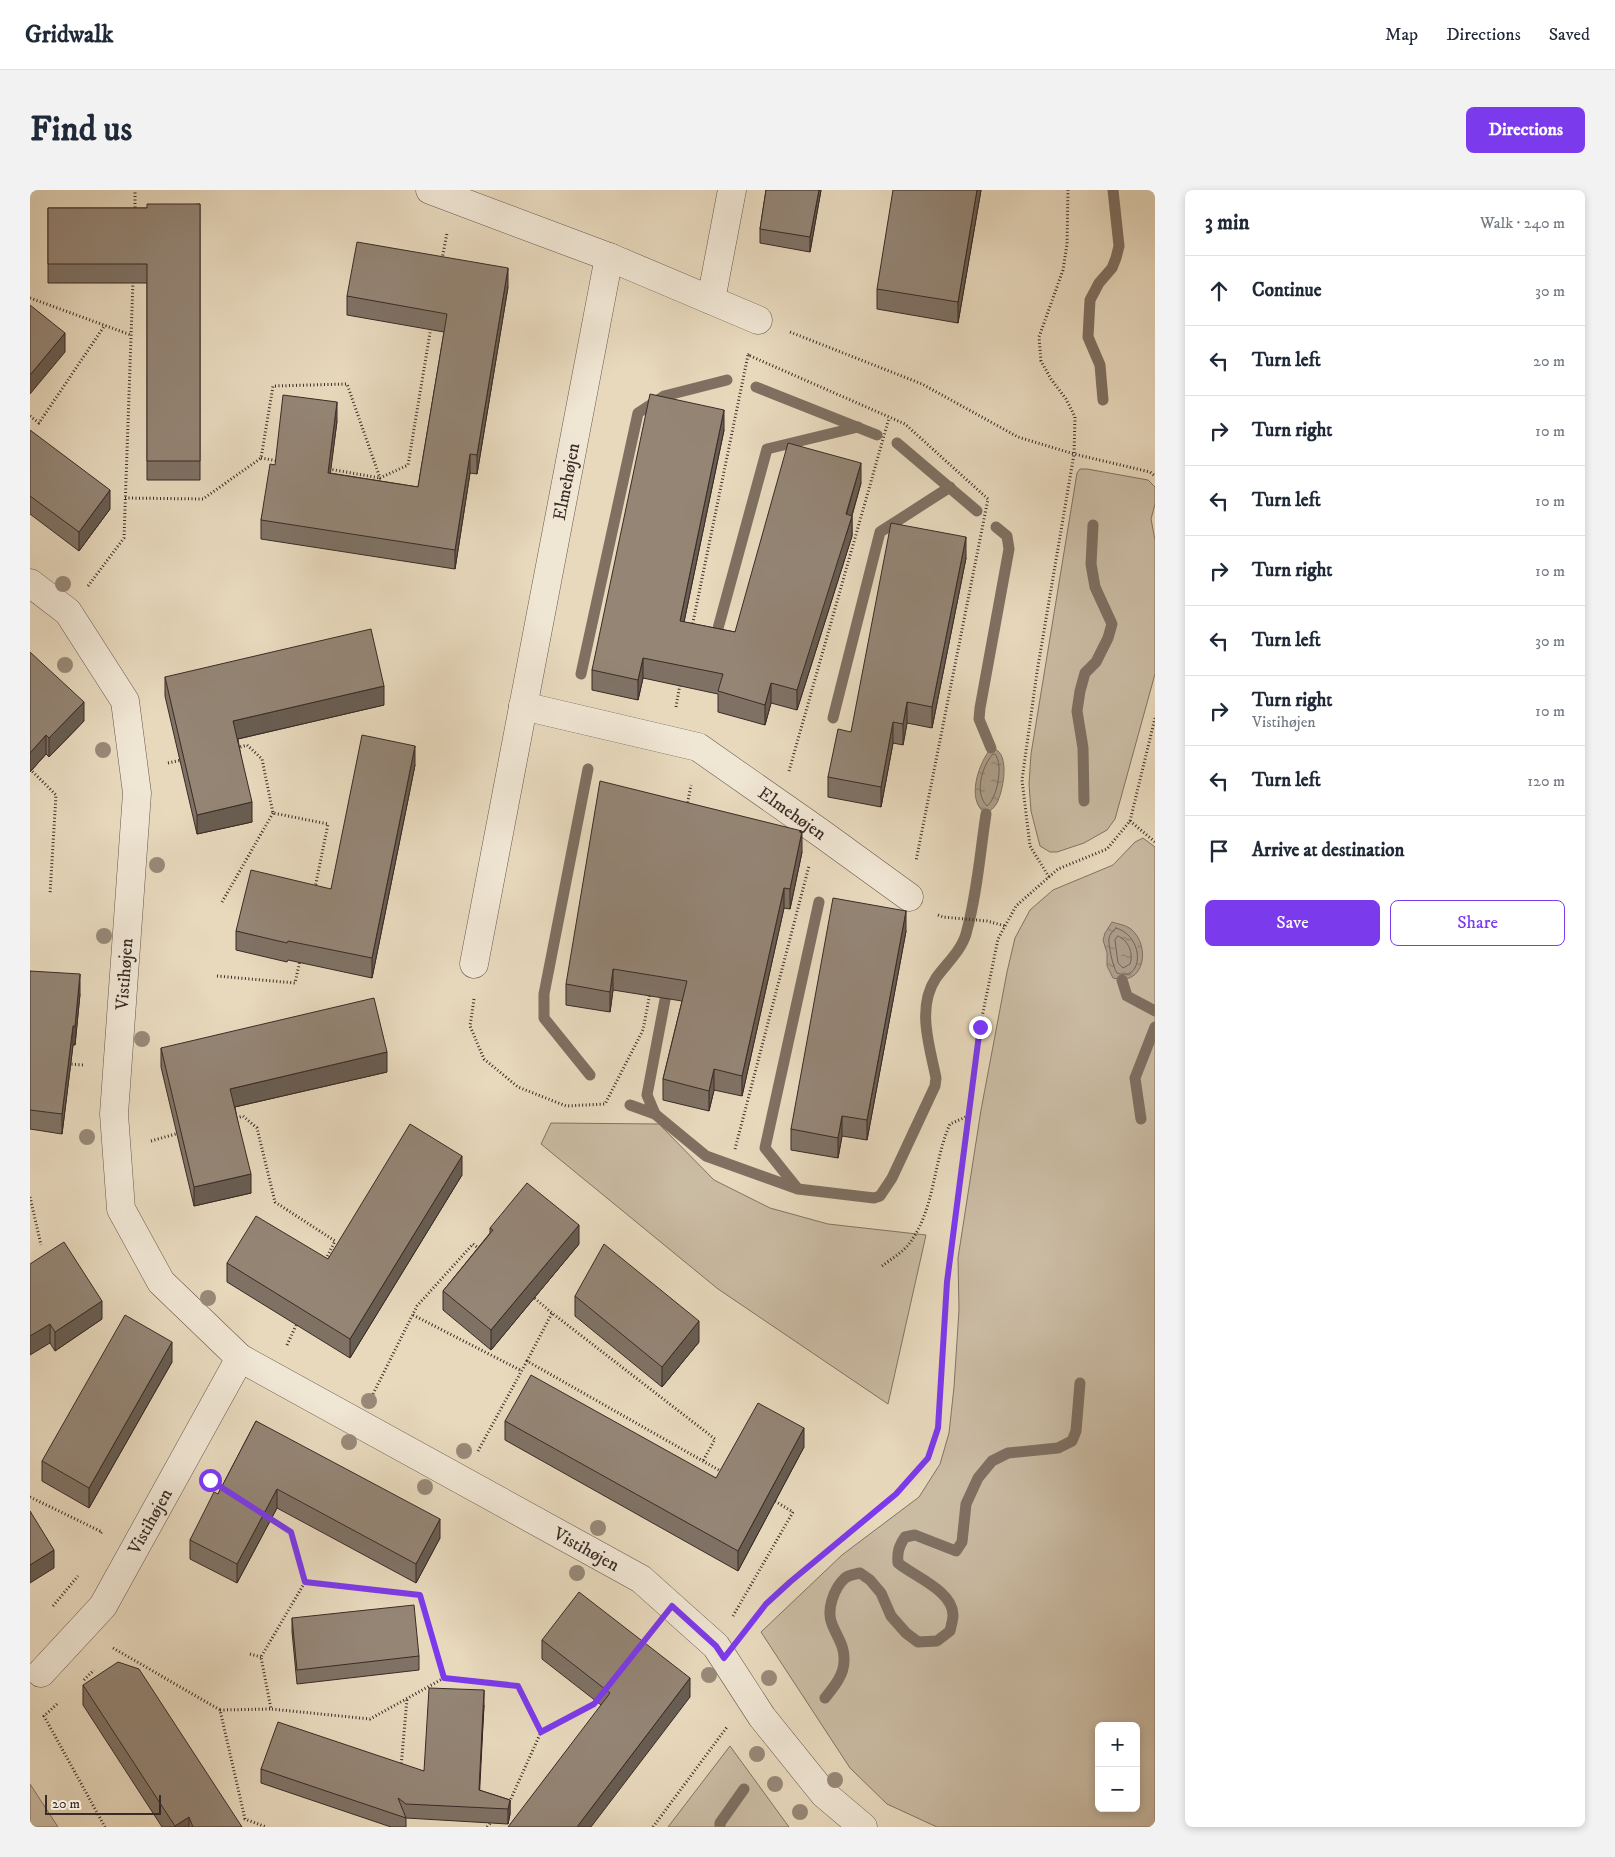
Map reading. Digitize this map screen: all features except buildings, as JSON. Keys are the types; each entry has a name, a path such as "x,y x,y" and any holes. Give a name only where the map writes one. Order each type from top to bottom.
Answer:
{"street":[{"path":"711,300 732,190"},
{"path":"441,194 609,257 758,320"},
{"name":"Elmehøjen","path":"474,964 609,257"},
{"name":"Vistihøjen","path":"30,583 68,612 124,701 137,793 114,1114 121,1209 161,1282 240,1358 641,1579 720,1652 762,1717 824,1794 863,1827"},
{"name":"Elmehøjen","path":"523,706 698,747 909,897"},
{"name":"Vistihøjen","path":"42,1673 103,1606 240,1358"}],"path":[{"path":"134,219 135,190"},
{"path":"1049,877 1030,846 1022,780 1037,672 1074,454 1075,417 1066,398 1051,379 1041,360 1039,337 1063,270 1067,244 1068,190"},
{"path":"441,194 441,267"},
{"path":"68,612 124,538 133,277"},
{"path":"30,298 131,335"},
{"path":"691,634 748,355 758,320 922,384 1018,437 1074,454 1150,472 1155,476"},
{"path":"30,416 39,423 105,325"},
{"path":"325,469 380,478 408,465 431,327"},
{"path":"748,355 905,424 988,499 909,897"},
{"path":"261,458 273,386 347,384 380,478"},
{"path":"780,804 889,418"},
{"path":"125,498 203,499 261,458 279,461"},
{"path":"669,740 681,683"},
{"path":"720,1652 790,1582 896,1494 928,1458 938,1428 947,1282 980,1027 998,939 1016,906 1058,869 1107,849 1130,821 1155,718"},
{"path":"222,902 273,812 262,759 247,745 228,750"},
{"path":"685,816 698,747"},
{"path":"134,771 190,758"},
{"path":"30,769 56,795 50,894"},
{"path":"273,812 328,824 314,890"},
{"path":"1130,821 1155,842"},
{"path":"735,1148 818,831"},
{"path":"942,917 987,921 1005,926"},
{"path":"217,976 295,983 301,955"},
{"path":"474,964 475,994 470,1026 484,1059 518,1087 566,1106 605,1104 643,1030 651,991"},
{"path":"59,1064 118,1068"},
{"path":"882,1266 909,1244 922,1220 932,1190 938,1159 950,1124 968,1116"},
{"path":"30,1197 41,1245"},
{"path":"359,1423 417,1306 473,1244 488,1256"},
{"path":"531,1294 552,1313 715,1439 703,1461"},
{"path":"463,1480 552,1313"},
{"path":"413,1315 522,1371"},
{"path":"527,1361 728,1475"},
{"path":"210,1480 226,1490"},
{"path":"30,1497 102,1532 98,1539"},
{"path":"720,1652 794,1512 769,1498"},
{"path":"267,1516 291,1532 305,1582 261,1657 271,1710"},
{"path":"48,1612 77,1577 81,1569"},
{"path":"305,1582 420,1595 444,1678"},
{"path":"636,1651 672,1606"},
{"path":"107,1655 118,1640"},
{"path":"113,1648 220,1710 271,1710 370,1719 444,1678 518,1686 541,1732"},
{"path":"250,1654 261,1657"},
{"path":"81,1684 100,1663"},
{"path":"653,1827 721,1738 748,1695"},
{"path":"507,1807 541,1732 594,1704 600,1697"},
{"path":"401,1768 406,1699"},
{"path":"59,1703 44,1716 105,1827"},
{"path":"220,1710 245,1818 266,1827"},
{"path":"487,1827 500,1814"}],"shaded area":[{"path":"1080,469 1148,480 1155,487 1155,504 1151,519 1155,540 1155,674 1115,819 1107,830 1084,843 1057,852 1050,852 1040,846 1031,811 1029,784 1031,754 1077,473"},
{"path":"1143,838 1155,847 1155,1827 937,1827 887,1804 850,1768 761,1632 842,1555 919,1497 940,1464 949,1433 954,1387 959,1310 958,1258 981,1110 1015,938 1030,910 1053,890 1113,865 1135,842"},
{"path":"551,1123 659,1124 714,1180 770,1208 828,1224 926,1235 888,1404 718,1289 541,1144"},
{"path":"730,1746 789,1827 668,1827"},
{"path":"30,1784 58,1827 30,1827"}],"water":[{"path":"991,748 997,750 1001,755 1004,777 998,801 986,814 976,800 975,791 982,763"},
{"path":"1112,922 1131,929 1141,945 1142,963 1132,977 1124,979 1113,978 1107,966 1107,953 1103,940"}],"waterway":[{"path":"1103,400 1100,365 1088,337 1090,300 1099,283 1112,268 1119,246 1113,190"},
{"path":"581,674 638,413 664,396 727,380"},
{"path":"756,387 877,435"},
{"path":"714,643 767,449 858,427"},
{"path":"897,443 977,511"},
{"path":"833,718 880,532 950,487"},
{"path":"1084,801 1083,748 1077,711 1080,691 1085,673 1096,662 1108,638 1112,624 1095,587 1091,564 1093,525"},
{"path":"991,748 979,719 1009,549 1007,536 996,527"},
{"path":"588,769 544,994 544,1018 590,1075"},
{"path":"630,1105 655,1114 706,1156 798,1189 874,1198 880,1196 892,1178 935,1086 936,1078 926,1028 927,1002 936,978 957,952 966,934 976,889 986,814"},
{"path":"797,1188 765,1148 819,902"},
{"path":"1122,980 1127,996 1155,1011"},
{"path":"655,1114 647,1095 668,984"},
{"path":"1141,1119 1135,1078 1155,1027"},
{"path":"825,1698 838,1681 844,1666 843,1651 830,1618 834,1593 841,1582 848,1576 860,1573 870,1580 881,1593 891,1616 906,1633 918,1642 937,1641 950,1631 953,1617 951,1606 947,1599 932,1585 898,1563 898,1552 901,1543 905,1537 915,1535 956,1551 962,1542 966,1504 978,1478 992,1461 1008,1453 1058,1448 1072,1441 1076,1431 1080,1383"},
{"path":"720,1827 720,1823 744,1789"}],"route":[{"path":"210,1480 291,1532 305,1582 420,1595 444,1678 518,1686 541,1732 594,1704 672,1606 716,1646 724,1658 766,1604 896,1494 928,1458 938,1428 947,1282 980,1027"}]}
